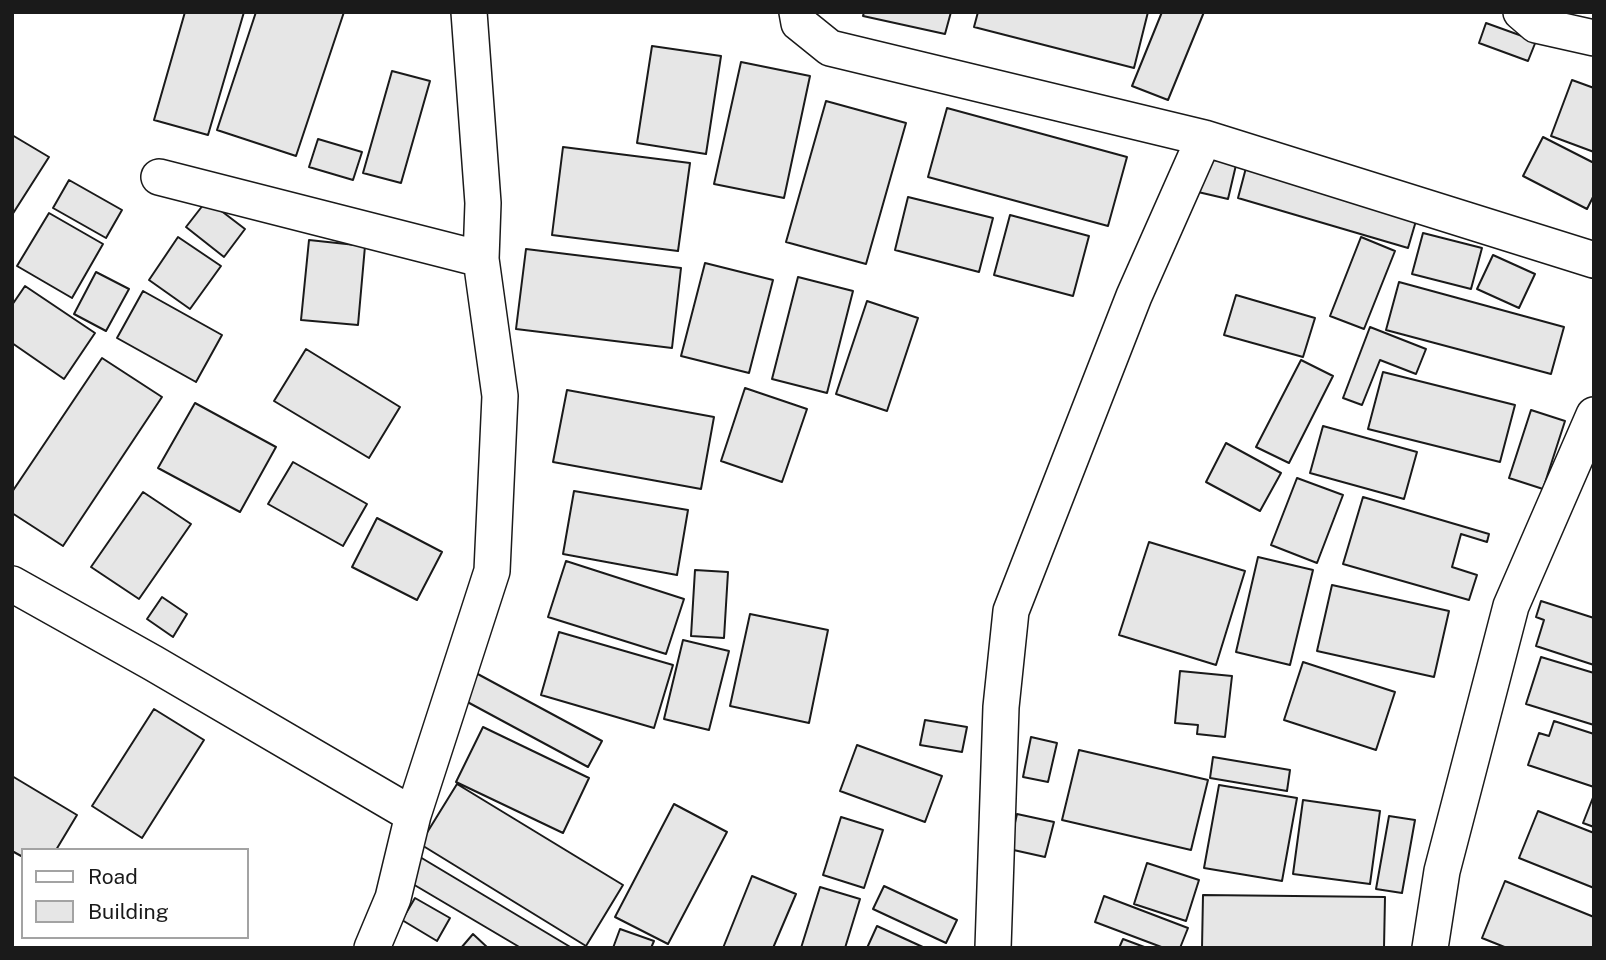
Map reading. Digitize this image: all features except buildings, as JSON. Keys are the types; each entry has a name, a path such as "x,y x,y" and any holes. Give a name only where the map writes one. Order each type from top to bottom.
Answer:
{"street":[{"path":"372,948 393,898 413,815 492,571 500,396 481,259 483,203 469,12"},
{"path":"797,12 799,23 830,48 1204,138 1594,260"},
{"path":"1521,12 1536,25 1594,38"},
{"path":"993,948 1001,707 1011,611 1134,296 1204,138"},
{"path":"159,177 481,259"},
{"path":"1430,948 1442,871 1511,606 1594,415"},
{"path":"12,584 413,815"}]}
